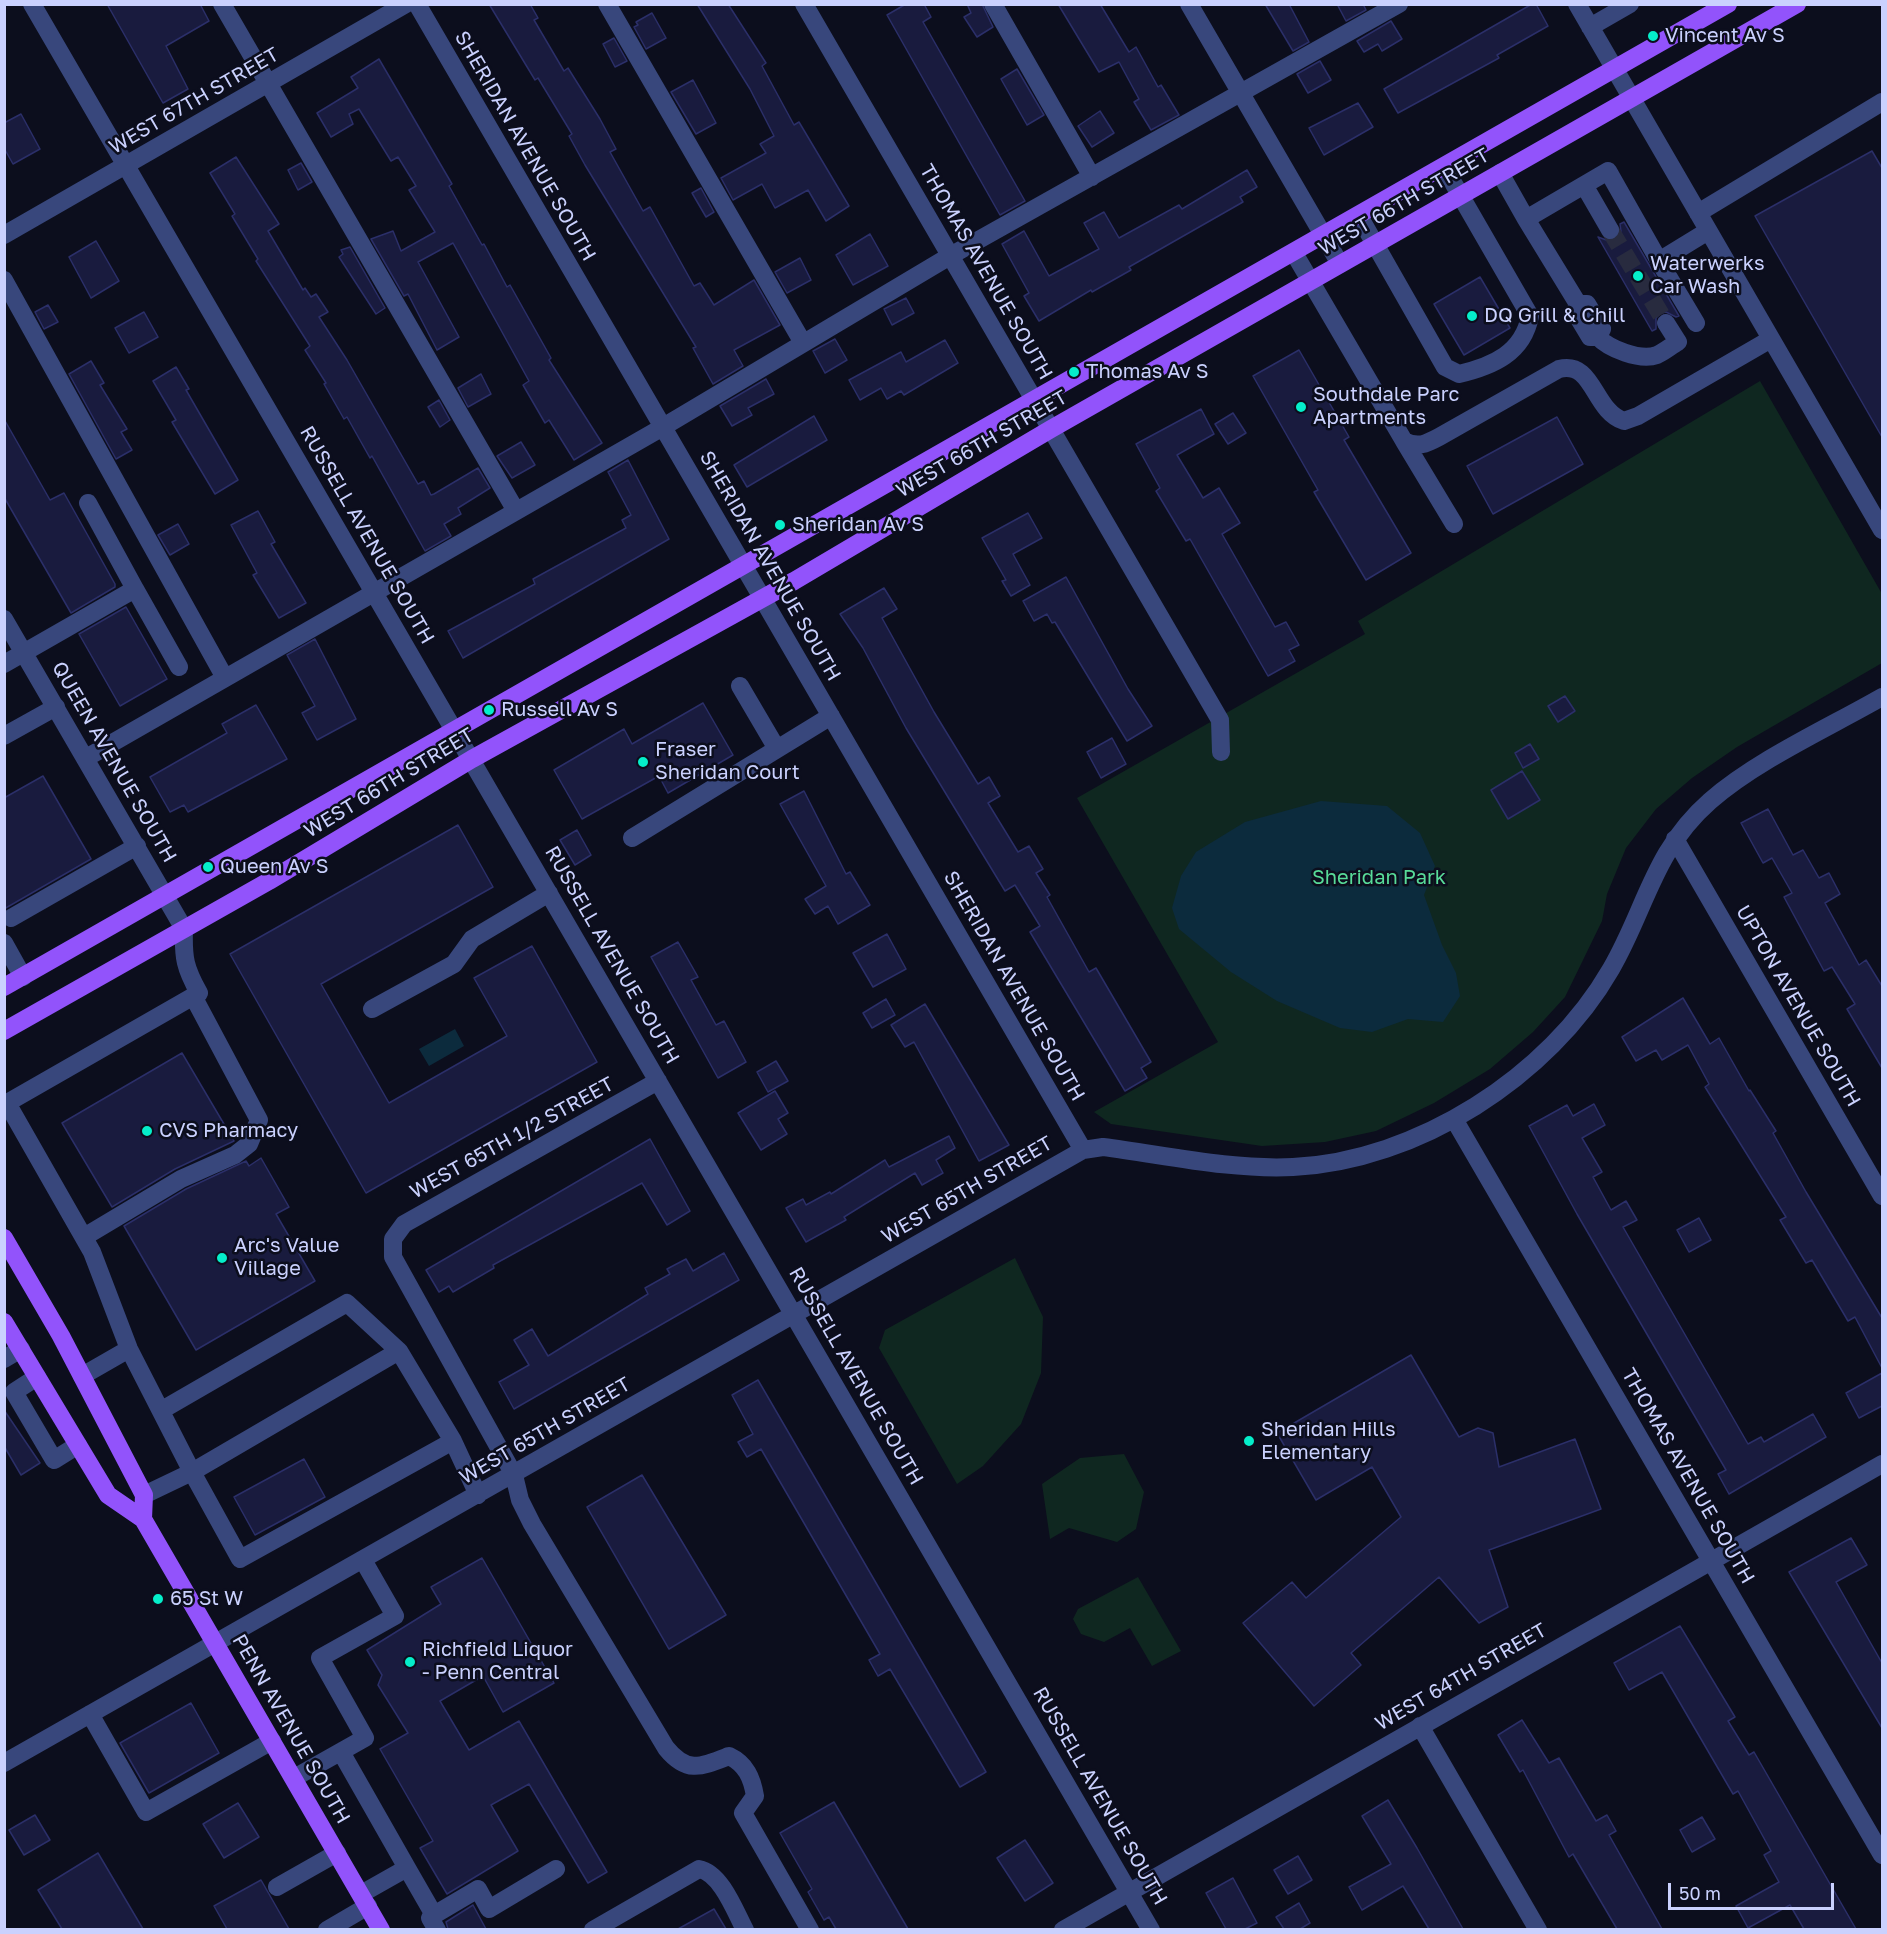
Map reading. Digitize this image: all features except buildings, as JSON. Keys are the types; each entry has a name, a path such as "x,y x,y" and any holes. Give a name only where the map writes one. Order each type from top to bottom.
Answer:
{"main road":[{"name":"WEST 66TH STREET","path":"4,987 456,732 744,565 1728,4"},
{"name":"WEST 66TH STREET","path":"4,1031 184,929 472,759 763,599 1051,429 1797,4"},
{"path":"4,1238 82,1376 144,1495 143,1519"},
{"name":"PENN AVENUE SOUTH","path":"4,1322 108,1495 143,1519 381,1929"}],"street":[{"name":"RUSSELL AVENUE SOUTH","path":"32,4 1152,1929"},
{"path":"222,4 516,511"},
{"name":"WEST 67TH STREET","path":"4,235 406,4"},
{"name":"SHERIDAN AVENUE SOUTH","path":"417,4 1083,1150"},
{"path":"607,4 803,343"},
{"name":"THOMAS AVENUE SOUTH","path":"804,4 1220,720 1221,752"},
{"path":"993,4 1092,177"},
{"path":"1189,4 1340,264"},
{"path":"1577,4 1771,339 1880,520"},
{"path":"1590,27 1630,4"},
{"path":"86,758 663,427 950,256 1241,94 1387,7"},
{"path":"1698,213 1882,102"},
{"path":"1359,216 1445,367 1459,374 1482,368 1518,347 1527,331 1530,316 1444,167"},
{"path":"1526,219 1608,171 1696,323"},
{"path":"1500,173 1578,304 1587,304 1602,329 1598,337 1606,346 1638,355 1655,356 1678,342 1666,323"},
{"path":"1584,185 1610,230"},
{"path":"1659,261 1708,231"},
{"path":"1294,253 1454,524"},
{"path":"4,280 225,678"},
{"path":"1404,441 1422,446 1559,369 1569,366 1586,376 1606,411 1624,421 1638,416 1771,339"},
{"path":"88,503 179,667"},
{"path":"4,664 135,589"},
{"name":"QUEEN AVENUE SOUTH","path":"4,619 184,929"},
{"path":"740,686 777,750"},
{"name":"WEST 65TH STREET","path":"4,1763 795,1316 1083,1150 1103,1147 1254,1167 1295,1167 1362,1158 1454,1119 1520,1076 1576,1020 1611,969 1652,877 1675,839 1710,801 1754,770 1882,697"},
{"path":"4,736 56,707"},
{"path":"632,838 831,716"},
{"name":"UPTON AVENUE SOUTH","path":"1675,839 1882,1196"},
{"path":"12,918 137,846"},
{"path":"372,1009 454,964 472,939 549,893"},
{"path":"184,929 183,957 187,971 199,993 7,1103 84,1237 129,1349 192,1472 240,1559 453,1441"},
{"path":"4,943 23,977"},
{"path":"84,1237 181,1179 235,1155 249,1144 256,1130 259,1120 193,996"},
{"name":"WEST 65TH 1/2 STREET","path":"514,1475 393,1257 393,1239 404,1224 658,1081"},
{"name":"THOMAS AVENUE SOUTH","path":"1454,1119 1882,1855"},
{"path":"162,1410 347,1302 399,1351 453,1441 478,1495"},
{"path":"4,1359 21,1349"},
{"path":"82,1376 129,1349"},
{"path":"144,1495 192,1472 399,1351"},
{"path":"37,1377 14,1392 54,1460 78,1445"},
{"name":"WEST 64TH STREET","path":"1063,1929 1882,1464"},
{"path":"514,1475 520,1500 532,1524 666,1748 684,1765 694,1767 729,1756 741,1762 753,1783 755,1796 743,1813 810,1929"},
{"path":"294,1778 365,1738 320,1659 395,1616 363,1560"},
{"path":"90,1714 146,1812 272,1741"},
{"path":"1420,1726 1538,1929"},
{"path":"341,1752 435,1922 478,1889 489,1909 556,1869"},
{"path":"277,1887 337,1853"},
{"path":"327,1929 407,1868"},
{"path":"593,1929 699,1869 708,1871 718,1882 746,1929"}],"green space":[{"name":"Sheridan Park","path":"1760,381 1882,594 1882,663 1737,747 1692,778 1656,809 1626,848 1607,894 1602,921 1565,997 1533,1032 1490,1069 1434,1103 1376,1131 1325,1142 1262,1146 1111,1124 1094,1112 1218,1042 1077,798 1365,634 1358,621"},
{"path":"1015,1258 1043,1317 1041,1373 1021,1424 983,1466 957,1484 879,1348 885,1330"},
{"path":"1124,1454 1144,1492 1136,1529 1117,1542 1069,1528 1050,1539 1042,1484 1080,1458"},
{"path":"1138,1577 1181,1651 1152,1666 1130,1628 1104,1642 1081,1634 1073,1619 1078,1609"}],"water":[{"path":"1321,801 1387,806 1420,833 1435,866 1424,895 1442,945 1456,973 1460,996 1443,1022 1408,1019 1372,1032 1340,1028 1277,1001 1231,972 1179,929 1172,908 1181,876 1196,852 1245,822"},
{"path":"455,1029 464,1046 429,1066 419,1049"}],"tunnel":[{"path":"1610,230 1666,323"}],"place":[{"name":"Vincent Av S","path":"1653,36"},
{"name":"Waterwerks Car Wash","path":"1638,276"},
{"name":"DQ Grill & Chill","path":"1472,316"},
{"name":"Thomas Av S","path":"1074,372"},
{"name":"Southdale Parc Apartments","path":"1301,407"},
{"name":"Sheridan Av S","path":"780,525"},
{"name":"Russell Av S","path":"489,710"},
{"name":"Fraser Sheridan Court","path":"643,762"},
{"name":"Queen Av S","path":"208,867"},
{"name":"CVS Pharmacy","path":"147,1131"},
{"name":"Arc's Value Village","path":"222,1258"},
{"name":"Sheridan Hills Elementary","path":"1249,1441"},
{"name":"65 St W","path":"158,1599"},
{"name":"Richfield Liquor - Penn Central","path":"410,1662"}]}
